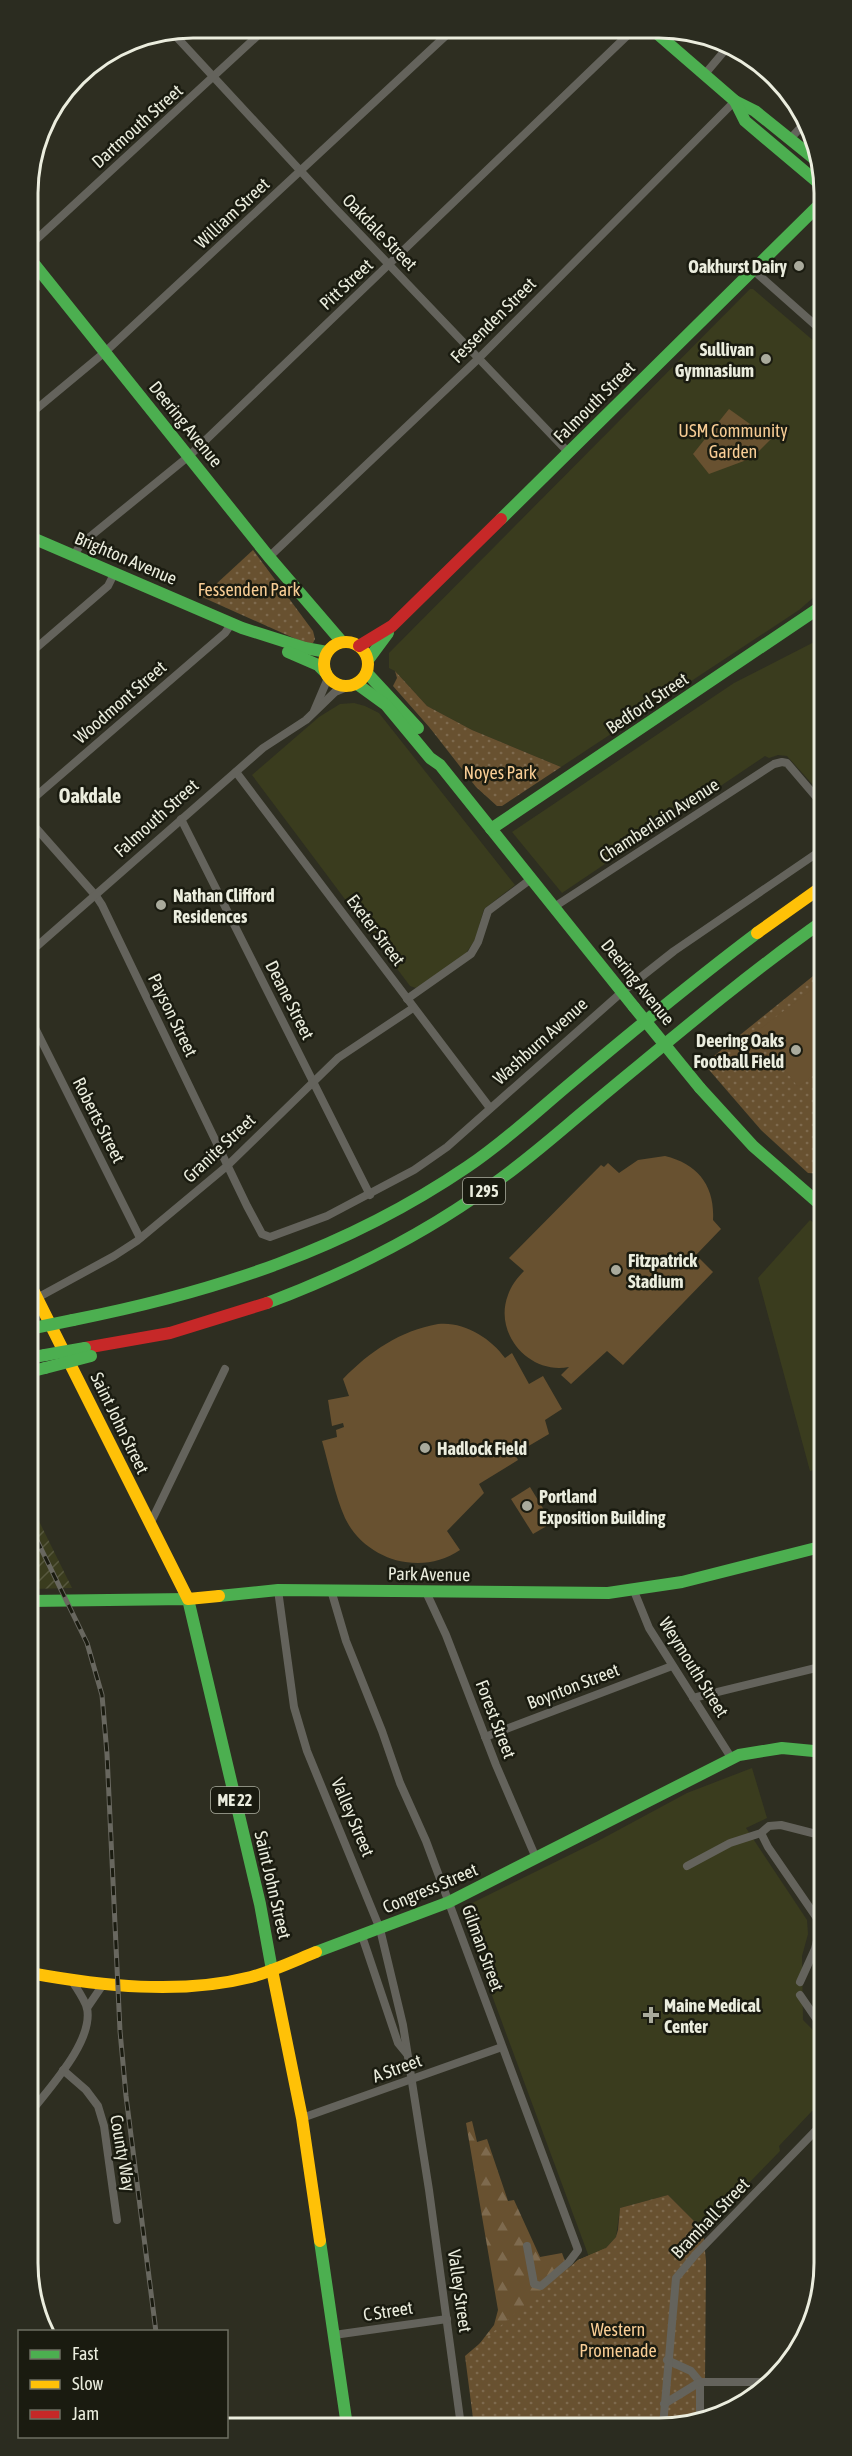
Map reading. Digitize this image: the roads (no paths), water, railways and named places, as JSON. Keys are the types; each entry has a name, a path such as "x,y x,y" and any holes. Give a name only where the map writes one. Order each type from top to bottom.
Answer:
{"main road":[{"path":"662,38 735,102 755,111 810,155"},
{"path":"735,102 745,121 813,179"},
{"name":"Falmouth Street","path":"367,666 392,626 814,210"},
{"name":"Deering Avenue","path":"38,269 268,557 318,615 333,648"},
{"name":"Brighton Avenue","path":"38,540 237,625 306,650 333,648"},
{"name":"Bedford Street","path":"491,829 814,611"},
{"name":"Brighton Avenue","path":"237,625 252,636 310,661 327,675"},
{"name":"Falmouth Street","path":"359,646 392,626"},
{"path":"359,646 367,666 352,685 336,684 327,675 324,660 333,648 359,646"},
{"name":"Deering Avenue","path":"367,666 374,683 408,716 436,752 440,765"},
{"name":"Deering Avenue","path":"352,685 386,705 430,758 440,765 700,1088 753,1146 814,1199"},
{"name":"I 295","path":"38,1327 174,1299 257,1275 337,1242 416,1200 469,1166 722,959 814,893"},
{"name":"I 295","path":"38,1360 45,1361 168,1333 289,1295 358,1264 446,1216 520,1165 742,981 814,928"},
{"name":"Saint John Street","path":"38,1300 188,1599 260,1904 303,2118 346,2418"},
{"path":"38,1366 45,1361"},
{"name":"Park Avenue","path":"38,1601 188,1599 278,1590 585,1594 634,1591 682,1582 814,1549"},
{"name":"Congress Street","path":"38,1973 104,1983 144,1985 193,1984 245,1978 272,1970 449,1902 732,1758 773,1748 814,1750"}],"street":[{"name":"Dartmouth Street","path":"38,238 255,38"},
{"name":"William Street","path":"38,408 105,351 443,38"},
{"name":"Pitt Street","path":"74,555 81,544 189,456 625,38"},
{"name":"Oakdale Street","path":"177,39 568,452"},
{"path":"705,74 724,51"},
{"name":"Fessenden Street","path":"268,557 478,359 735,102"},
{"path":"780,150 800,128"},
{"path":"753,270 814,324"},
{"path":"38,646 108,586 115,572"},
{"name":"Woodmont Street","path":"38,794 226,631 237,625"},
{"name":"Falmouth Street","path":"312,714 327,675"},
{"name":"Falmouth Street","path":"38,945 268,745 297,727 335,692 352,685"},
{"name":"Chamberlain Avenue","path":"554,907 774,764 782,762 788,764 814,794"},
{"name":"Exeter Street","path":"236,772 490,1108"},
{"name":"Deane Street","path":"181,819 370,1195"},
{"name":"Payson Street","path":"38,830 96,896 227,1166 262,1234 270,1237"},
{"name":"Washburn Avenue","path":"270,1237 327,1216 370,1195 414,1170 447,1147 622,992 674,951 814,855"},
{"path":"407,999 471,954 478,942 488,911 531,879"},
{"name":"Granite Street","path":"38,1297 114,1256 140,1238 227,1166 338,1058 413,1008"},
{"name":"Roberts Street","path":"38,1036 140,1238"},
{"path":"150,1524 225,1369"},
{"name":"Valley Street","path":"278,1590 294,1707 307,1751 380,1929 413,2080 460,2418"},
{"name":"Gilman Street","path":"331,1590 346,1641 449,1902 578,2250 569,2262 541,2286 534,2284 527,2246"},
{"name":"Weymouth Street","path":"634,1591 649,1628 732,1758"},
{"name":"Forest Street","path":"426,1592 446,1635 485,1737 536,1858"},
{"name":"Boynton Street","path":"485,1737 672,1665"},
{"path":"693,1698 814,1668"},
{"path":"687,1866 730,1843 761,1833 769,1826 781,1825 814,1833"},
{"path":"761,1833 768,1847 814,1911"},
{"name":"Valley Street","path":"362,1936 398,2043 407,2054"},
{"path":"800,1982 814,1949"},
{"path":"70,1979 87,2008"},
{"path":"38,2103 79,2045 86,2022 87,2008 104,1983"},
{"path":"800,1995 814,2015"},
{"name":"A Street","path":"303,2118 502,2047"},
{"name":"County Way","path":"63,2070 86,2090 98,2106 104,2126 117,2220"},
{"name":"Bramhall Street","path":"664,2404 676,2278 696,2254 814,2132"},
{"name":"C Street","path":"334,2335 447,2319"},
{"path":"667,2360 691,2371 700,2382 700,2413"},
{"path":"663,2418 664,2404 700,2382 759,2382"}],"railway":[{"path":"38,1542 87,1643 102,1695 107,1754 120,2031 156,2330"}],"place":[{"name":"Oakhurst Dairy","path":"799,266"},
{"name":"Sullivan Gymnasium","path":"766,359"},
{"name":"Nathan Clifford Residences","path":"161,905"},
{"name":"Deering Oaks Football Field","path":"796,1050"},
{"name":"Fitzpatrick Stadium","path":"616,1270"},
{"name":"Hadlock Field","path":"425,1448"},
{"name":"Portland Exposition Building","path":"527,1506"},
{"name":"Maine Medical Center","path":"651,2015"}],"district":[{"name":"Oakdale","path":"90,795"}],"park label":[{"name":"USM Community Garden","path":"733,440"},
{"name":"Fessenden Park","path":"249,589"},
{"name":"Noyes Park","path":"500,772"},
{"name":"Western Promenade","path":"618,2339"}]}
